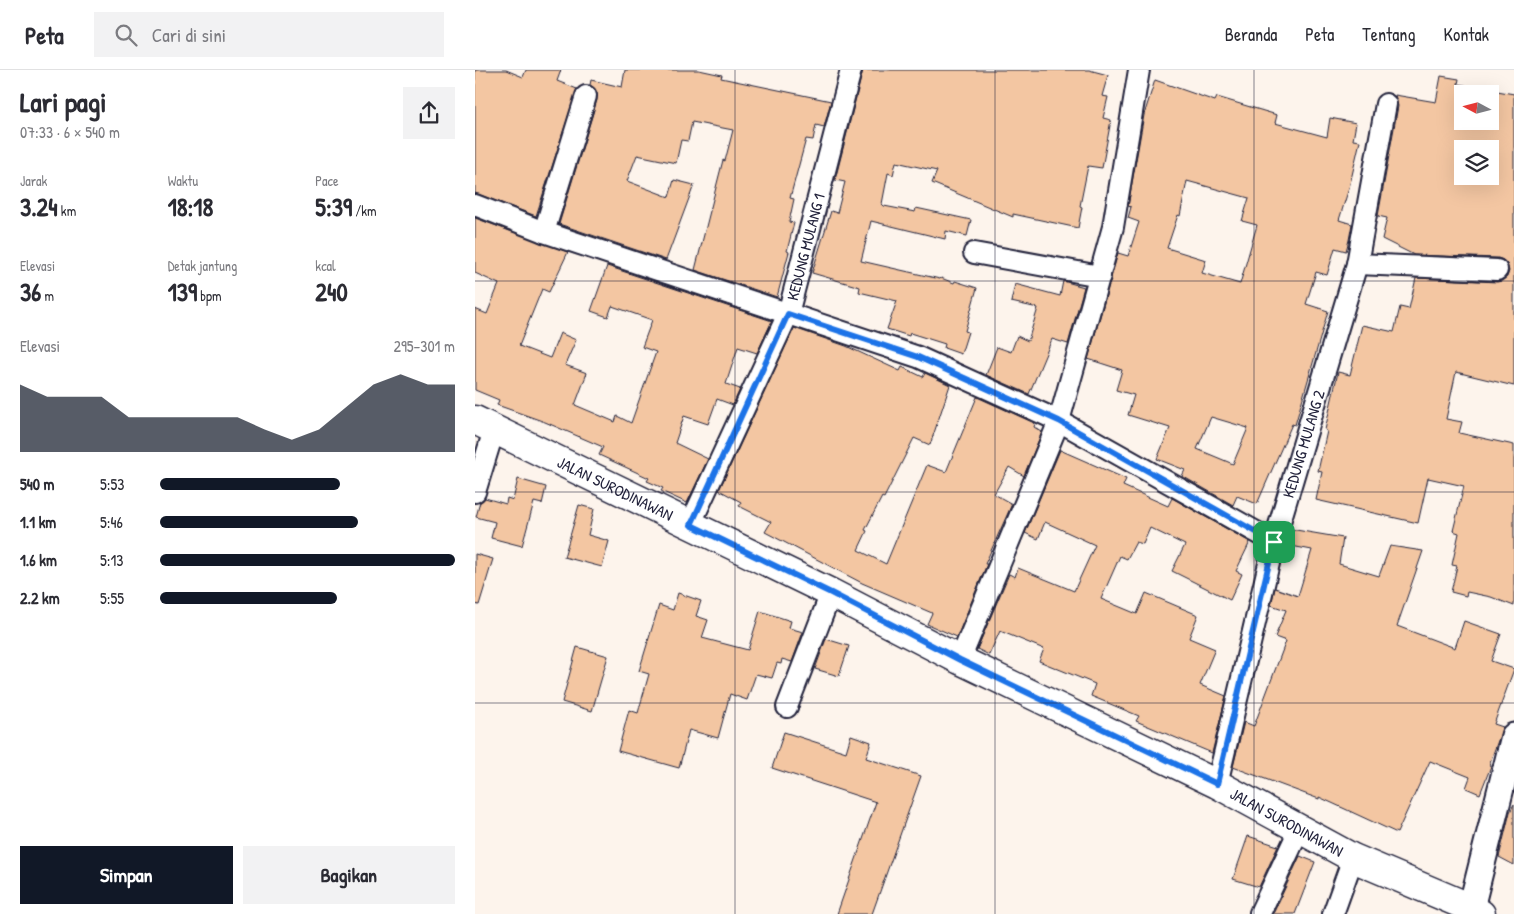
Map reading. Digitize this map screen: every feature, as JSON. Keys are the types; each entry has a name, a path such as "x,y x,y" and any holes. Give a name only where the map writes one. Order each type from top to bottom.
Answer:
{"main road":[{"name":"JALAN SURODINAWAN","path":"485,425 831,593 960,660 1217,784 1353,858 1466,910"}],"street":[{"name":"KEDUNG MULANG 1","path":"691,525 788,314 851,70"},
{"path":"960,660 1059,421 1113,227 1139,70"},
{"path":"544,232 586,96"},
{"name":"KEDUNG MULANG 2","path":"1217,784 1274,542 1357,264 1387,104"},
{"path":"475,205 544,232 918,357 1059,421 1274,542"},
{"path":"974,253 1100,276"},
{"path":"1357,264 1497,270"},
{"path":"475,492 485,425"},
{"path":"787,707 831,593"},
{"path":"1466,910 1514,736"},
{"path":"1260,913 1299,830"},
{"path":"1333,914 1353,858"}],"building":[{"path":"475,70 506,70 523,77 526,70 561,70 557,81 577,89 536,216 475,193"},
{"path":"625,70 699,70 722,75 721,78 831,101 824,127 816,125 813,140 806,139 790,198 794,199 789,222 794,223 787,251 789,252 777,297 695,270 723,160 725,161 733,130 692,122 688,141 681,140 676,163 637,155 627,181 669,197 674,180 694,185 666,260 559,224 597,100 597,93 590,85 591,80 622,87"},
{"path":"863,70 1089,70 1108,75 1102,96 1108,97 1103,118 1111,120 1102,168 1088,166 1080,206 1082,207 1078,228 1013,214 1013,217 932,183 937,171 896,162 893,175 888,173 882,204 884,206 915,212 916,208 971,220 967,236 946,231 945,239 871,221 861,261 941,278 954,283 955,281 977,288 965,331 968,332 961,354 944,348 945,344 910,333 909,336 887,329 897,301 859,292 860,287 812,273 831,211 837,213 845,182 835,180"},
{"path":"1441,76 1459,79 1458,84 1464,85 1454,85 1454,130 1499,130 1499,91 1514,94 1514,386 1456,372 1446,419 1462,422 1459,433 1514,445 1514,606 1491,597 1467,592 1466,596 1451,592 1457,566 1452,565 1459,533 1453,531 1464,486 1428,478 1418,523 1316,500 1322,472 1318,471 1327,431 1325,430 1338,372 1350,375 1362,325 1394,332 1400,307 1409,309 1416,278 1497,282 1507,277 1509,271 1507,264 1498,258 1414,255 1382,239 1387,218 1378,216 1398,106 1395,95 1436,102"},
{"path":"1155,80 1215,101 1217,97 1277,115 1275,123 1327,137 1330,118 1356,123 1353,140 1360,141 1339,220 1352,224 1349,240 1346,251 1335,248 1327,275 1316,272 1306,304 1328,311 1295,425 1292,424 1257,504 1237,496 1233,505 1182,476 1185,470 1157,459 1170,428 1128,415 1134,395 1116,390 1122,370 1088,359 1118,253 1128,256 1139,222 1128,218 1131,207 1128,206 1144,115","holes":["1187,181 1249,198 1242,221 1257,225 1240,284 1202,273 1206,260 1167,248 1178,215 1180,216","1211,417 1248,428 1233,464 1197,449"]},
{"path":"475,218 568,252 549,292 542,289 519,346 550,358 560,333 576,340 565,365 587,373 575,405 615,422 617,416 631,423 656,352 642,347 652,320 612,306 608,317 591,311 607,266 772,321 757,353 738,347 726,384 740,389 733,405 717,399 708,424 684,416 675,443 708,459 687,503 661,491 663,488 647,481 649,478 599,455 603,447 545,422 497,405 499,400 475,390 475,309 487,314 499,284 475,273"},
{"path":"1063,281 1084,287 1068,344 1052,339 1029,394 986,375 997,347 1011,352 1017,336 1028,341 1038,308 1011,302 1015,284 1060,296"},
{"path":"794,328 846,346 900,371 902,367 923,377 925,373 950,385 930,445 914,438 884,498 882,497 865,530 867,531 858,550 886,564 927,465 946,472 977,397 1032,422 1035,424 1034,427 1042,432 1024,476 1009,467 994,494 1012,504 985,564 987,564 957,637 927,624 932,613 862,583 765,532 771,522 739,506 741,502 719,490"},
{"path":"1060,450 1126,479 1123,486 1168,506 1172,498 1250,542 1236,571 1242,574 1230,600 1172,571 1185,545 1150,528 1143,544 1136,542 1127,559 1120,556 1101,599 1137,614 1146,593 1198,615 1189,638 1215,649 1200,685 1226,696 1212,753 1136,721 1139,716 1091,696 1095,684 1039,661 1044,649 1000,631 989,655 977,649 1009,574 1015,577 1018,568 1074,591 1095,545 1045,522 1038,539 1025,533"},
{"path":"518,479 546,487 542,504 534,502 522,546 491,538 495,522 476,517 480,502 485,498 506,504 507,498 513,500"},
{"path":"579,505 594,509 588,535 609,541 602,567 564,557"},
{"path":"1290,529 1343,538 1339,564 1379,576 1390,546 1423,551 1397,626 1455,648 1464,621 1501,634 1491,661 1514,669 1494,724 1503,727 1480,794 1466,788 1470,777 1430,761 1397,833 1319,797 1319,799 1233,767 1244,722 1254,726 1286,641 1275,637 1286,610 1271,605 1275,588 1298,596 1312,550 1286,545"},
{"path":"475,554 493,559 479,605 475,604"},
{"path":"678,593 701,601 696,616 708,620 702,638 748,650 760,611 791,621 789,628 803,632 792,662 782,659 781,664 777,663 772,678 756,674 747,700 730,694 718,738 689,730 679,768 618,751 629,710 638,713 649,674 639,671 659,605 673,610"},
{"path":"826,639 849,646 839,676 815,669"},
{"path":"577,647 608,656 592,711 562,702"},
{"path":"784,732 846,752 851,735 871,742 866,758 921,776 872,914 837,914 876,802 772,768"},
{"path":"1514,804 1514,865 1499,857 1510,812"},
{"path":"1248,836 1278,846 1259,887 1233,879"},
{"path":"1300,856 1315,862 1295,914 1273,914"}],"route":[{"path":"788,314 918,357 1059,421 1274,542 1217,784 960,660 831,593 691,525 788,314"}]}
